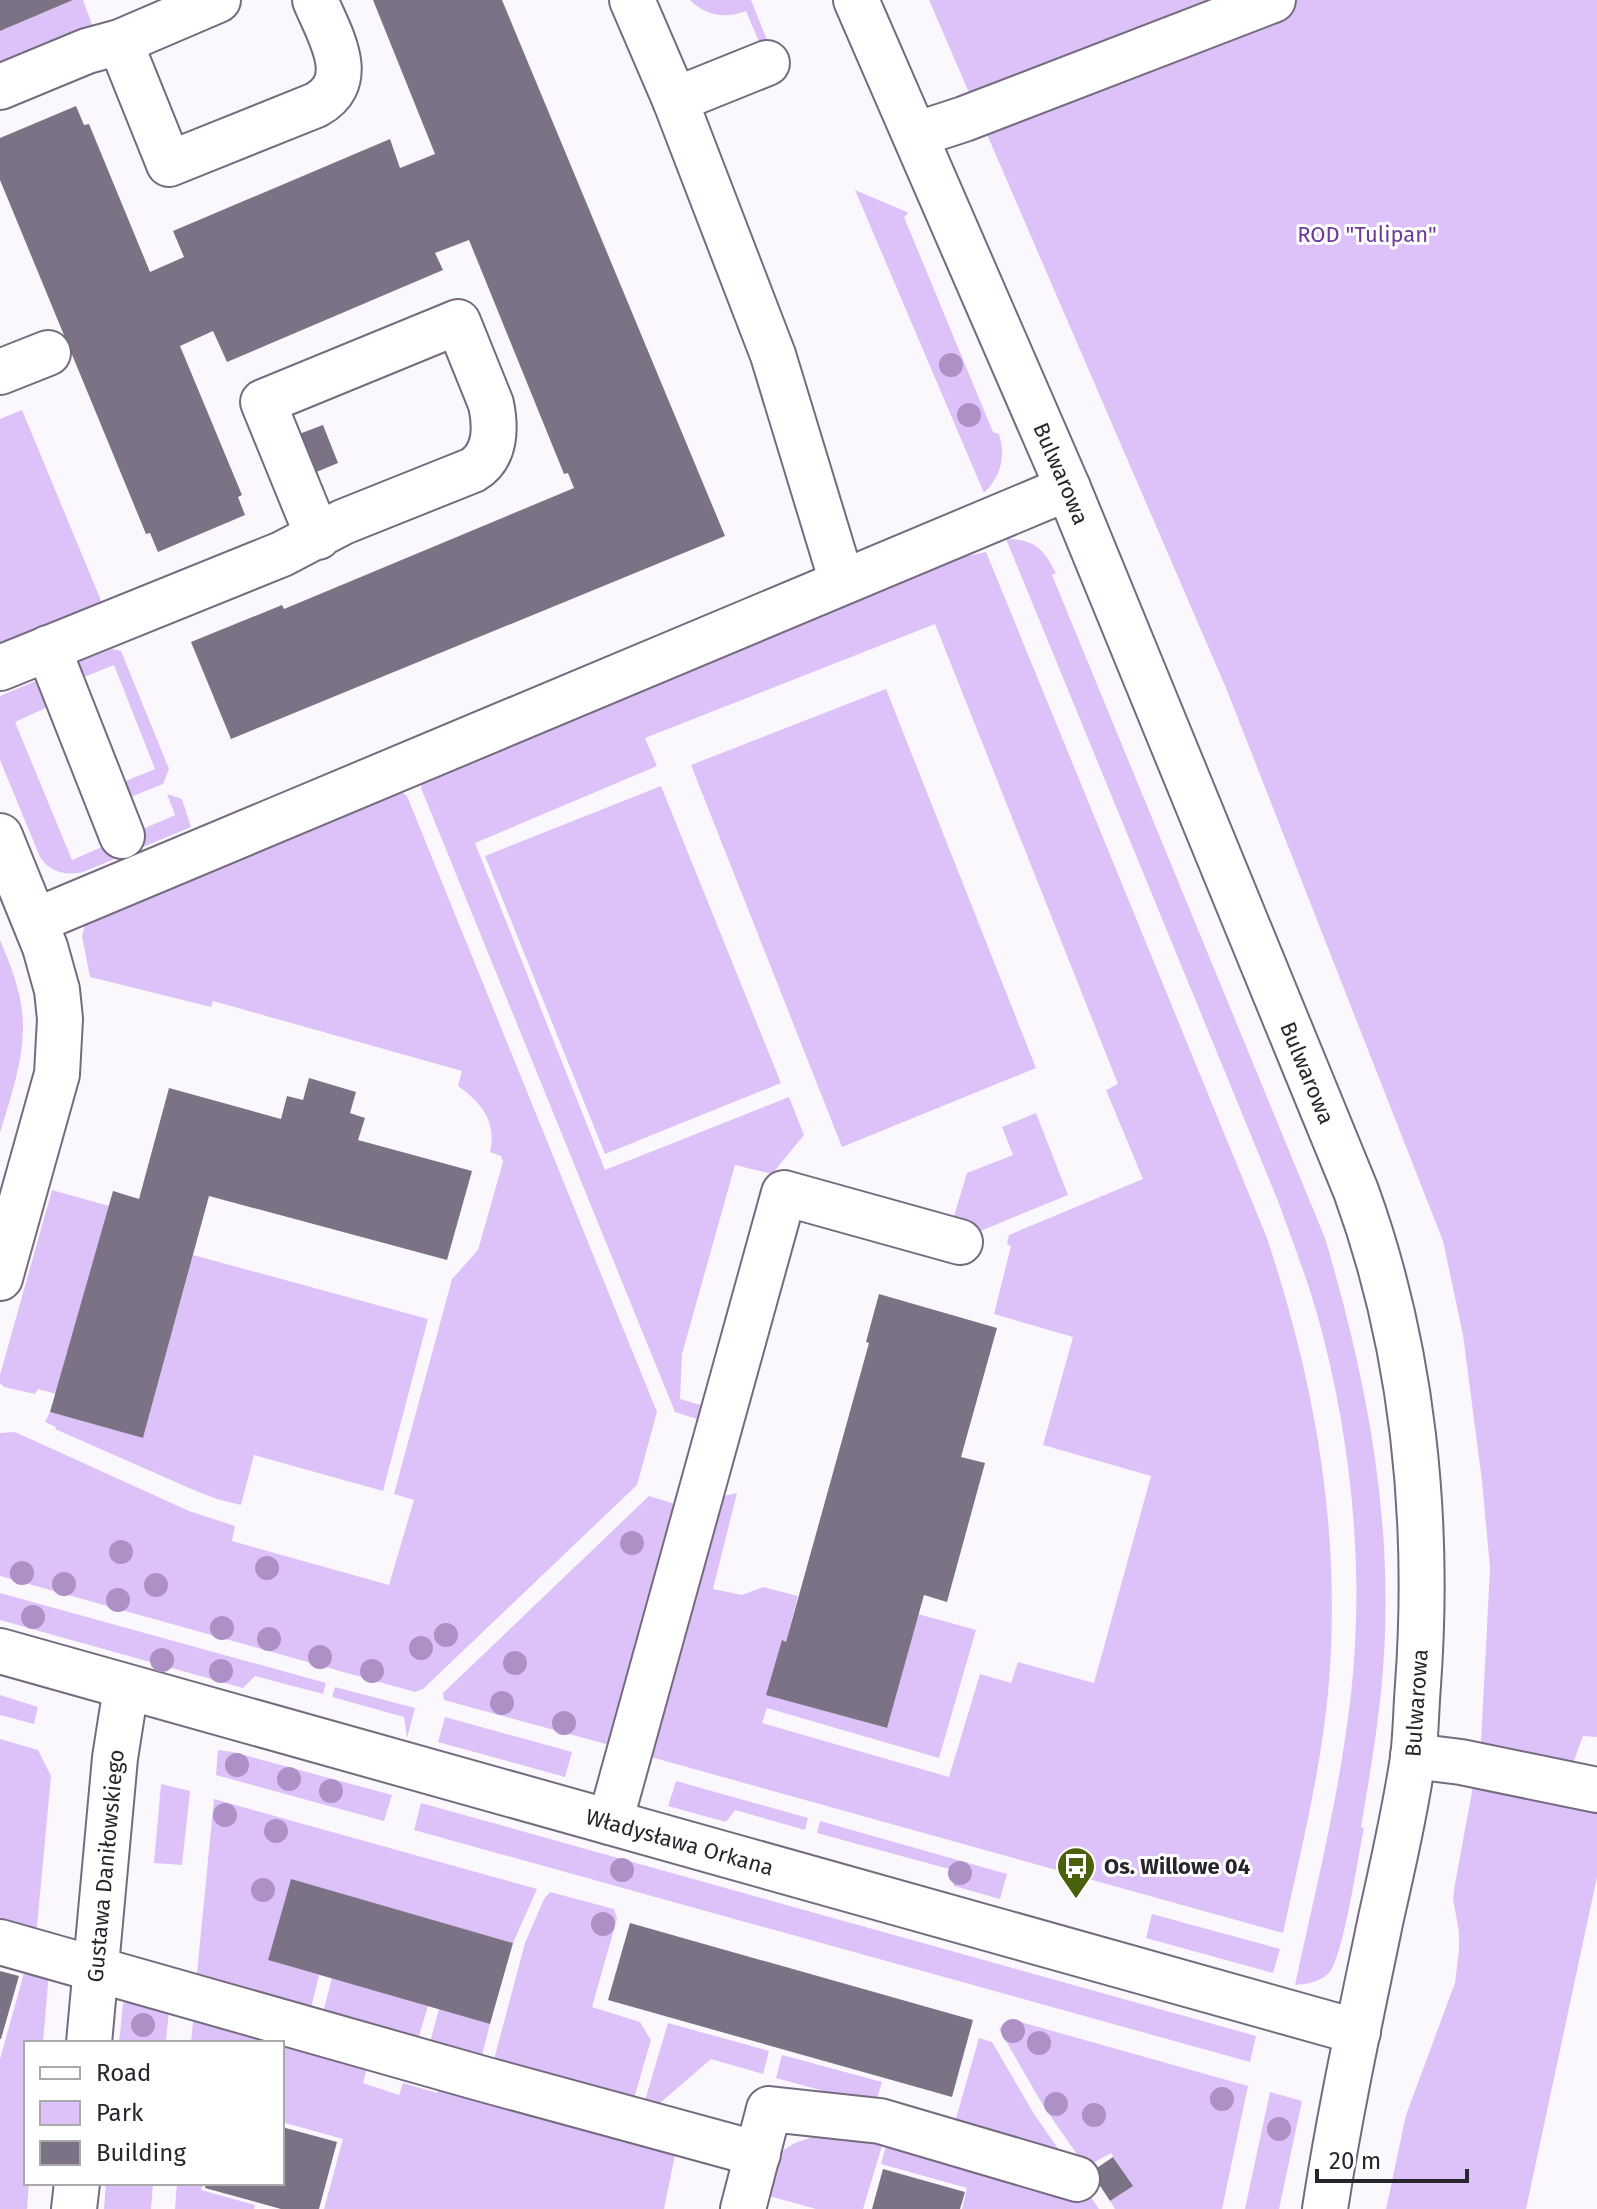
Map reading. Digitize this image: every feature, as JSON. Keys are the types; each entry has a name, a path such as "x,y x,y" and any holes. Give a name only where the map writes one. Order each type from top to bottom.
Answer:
{"street":[{"path":"0,87 87,51 120,42 218,0"},
{"path":"120,42 169,164 316,105 330,95 338,80 338,56 315,0"},
{"path":"632,0 675,100 773,355 842,582"},
{"name":"Bulwarowa","path":"856,0 1068,488 1356,1191 1378,1255 1402,1362 1418,1480 1422,1593 1413,1756 1337,2129 1325,2209"},
{"path":"915,135 1273,0"},
{"path":"675,100 767,63"},
{"path":"0,668 282,554 318,537 343,522 482,464 489,454 494,432 491,404 458,322 263,402 318,537"},
{"path":"0,372 48,353"},
{"path":"35,921 1068,488"},
{"path":"48,648 122,836"},
{"path":"0,836 45,947 57,990 60,1019 59,1054 51,1098 0,1278"},
{"path":"610,1822 784,1193 960,1242"},
{"name":"Władysława Orkana","path":"0,1651 1358,2032"},
{"name":"Gustawa Daniłowskiego","path":"89,2041 115,1758 126,1688"},
{"path":"1413,1756 1461,1762 1597,1790"},
{"path":"0,1942 758,2154"},
{"path":"743,2209 769,2109 880,2121 1077,2179"},
{"path":"74,2209 77,2185"}],"green space":[{"path":"73,0 83,0 94,30 0,69 0,31"},
{"path":"690,0 751,0 767,40 760,44 746,11 731,15 716,14 703,10"},
{"name":"ROD \"Tulipan\"","path":"929,0 1597,0 1597,1737 1583,1736 1560,1799 1597,1809 1597,1877 1526,2209 1386,2209 1406,2115 1455,1983 1459,1932 1453,1899 1481,1743 1490,1568 1463,1335 1443,1241 1226,688"},
{"path":"855,190 908,214 904,217 993,432 999,434 1002,451 1000,466 984,493"},
{"path":"22,410 102,603 0,647 0,419"},
{"path":"1006,539 1024,541 1037,547 1056,573 1052,575 1325,1238 1362,1384 1383,1533 1385,1633 1382,1682 1361,1827 1364,1828 1345,1927 1329,1973 1309,1983 1295,1985 1341,1767 1355,1646 1352,1500 1338,1404 1316,1310 1278,1201"},
{"path":"986,552 1267,1238 1299,1347 1311,1402 1327,1512 1331,1568 1329,1682 1316,1777 1283,1933 651,1757 724,1496 737,1493 713,1589 742,1595 763,1587 798,1596 767,1695 886,1728 918,1614 976,1630 939,1758 767,1708 762,1723 949,1777 980,1674 1011,1683 1018,1662 1094,1683 1151,1476 1043,1445 1073,1337 994,1314 1011,1246 1007,1244 1009,1235 1143,1179 1106,1090 1118,1084 935,624 645,738 657,766 475,843 605,1170 789,1097 804,1135 772,1174 735,1165 682,1354 680,1399 707,1407 703,1421 675,1412 421,788 422,781 958,558"},
{"path":"112,649 121,651 169,769 163,784 128,798 121,783 155,769 114,665 79,679 73,664"},
{"path":"38,680 50,706 15,722 72,860 175,815 167,794 182,799 191,827 83,872 58,872 48,866 40,857 0,760 0,696"},
{"path":"886,689 1036,1068 842,1147 691,765"},
{"path":"661,786 781,1083 605,1154 485,856"},
{"path":"398,789 407,796 657,1412 637,1485 423,1689 415,1692 0,1576 0,1433 15,1432 189,1511 235,1526 232,1541 389,1585 414,1500 394,1494 452,1279 478,1250 503,1162 501,1156 490,1152 489,1122 474,1099 458,1086 462,1071 213,1001 211,1007 90,977 82,936 85,924"},
{"path":"0,940 19,995 23,1030 18,1069 0,1133"},
{"path":"1036,1113 1068,1195 973,1234 951,1226 967,1173 1013,1155 1002,1127"},
{"path":"52,1190 109,1206 56,1394 38,1389 35,1394 4,1387 0,1383 0,1375"},
{"path":"193,1255 428,1319 383,1491 254,1455 241,1505 196,1491 45,1422 50,1412 143,1438"},
{"path":"649,1496 675,1504 610,1739 606,1744 444,1700 443,1693"},
{"path":"0,1593 326,1683 323,1694 255,1676 243,1688 0,1620"},
{"path":"335,1687 415,1708 407,1738 404,1717 332,1697"},
{"path":"0,1695 38,1707 34,1724 0,1715"},
{"path":"445,1717 572,1752 565,1777 438,1742"},
{"path":"0,1739 38,1750 51,1776 36,1937 0,1928"},
{"path":"218,1750 392,1795 384,1821 216,1775"},
{"path":"676,1781 808,1818 805,1830 735,1810 726,1822 668,1806"},
{"path":"161,1784 190,1791 182,1865 154,1863"},
{"path":"214,1799 537,1889 513,1943 291,1880 268,1960 319,1975 309,2016 196,1983"},
{"path":"421,1803 1256,2036 1250,2062 414,1830"},
{"path":"820,1821 1007,1874 1000,1899 954,1886 949,1869 817,1833"},
{"path":"550,1892 614,1909 617,1919 592,2007 640,2022 651,2040 632,2105 492,2067 525,1943"},
{"path":"1152,1914 1280,1949 1273,1973 1146,1938"},
{"path":"0,1957 49,1972 43,2041 24,2041 24,2185 29,2185 27,2209 0,2209 0,2059 24,1973 0,1966"},
{"path":"332,1978 428,2006 416,2046 321,2020"},
{"path":"126,2000 169,2009 166,2041 119,2041"},
{"path":"439,2009 490,2024 480,2064 428,2050"},
{"path":"194,2012 369,2061 363,2083 399,2095 403,2083 437,2093 440,2086 675,2155 664,2209 324,2209 343,2139 284,2123 284,2041 191,2041"},
{"path":"1010,2019 1248,2086 1222,2209 1115,2209 1110,2201 1132,2186 1111,2153 1086,2167 1044,2107 999,2029"},
{"path":"668,2023 769,2051 763,2074 711,2059 652,2110 643,2107"},
{"path":"979,2038 992,2042 1034,2114 1069,2164 953,2129"},
{"path":"782,2055 882,2082 875,2105 776,2078"},
{"path":"1270,2092 1302,2101 1279,2209 1245,2209"},
{"path":"818,2135 885,2136 863,2209 816,2209 762,2194 776,2155 795,2143"},
{"path":"888,2138 1088,2193 1099,2209 962,2209 967,2188 881,2164"},
{"path":"106,2185 153,2185 151,2209 104,2209"},
{"path":"177,2185 202,2185 201,2190 255,2205 254,2209 175,2209"}],"building":[{"path":"0,0 73,0 0,31"},
{"path":"373,0 502,0 725,536 231,739 191,642 282,605 284,609 574,488 568,473 564,474 469,240 435,253 443,270 227,362 213,331 180,346 242,495 238,497 245,515 158,552 150,533 146,534 0,180 0,138 76,106 84,125 89,124 150,272 184,257 173,231 390,139 400,168 435,154"},
{"path":"323,425 338,463 314,473 299,434"},
{"path":"309,1078 356,1092 350,1113 365,1118 358,1140 472,1171 447,1260 209,1196 143,1438 50,1412 113,1191 139,1199 169,1088 281,1119 287,1096 303,1100"},
{"path":"879,1294 997,1328 961,1457 985,1463 947,1602 924,1595 887,1728 766,1695 782,1640 786,1642 869,1343 866,1342"},
{"path":"291,1879 513,1943 490,2024 268,1960"},
{"path":"630,1923 973,2020 952,2097 608,2000"},
{"path":"0,1971 19,1976 1,2039 0,2039"},
{"path":"284,2128 337,2142 319,2209 281,2209 205,2188 206,2185 284,2185"},
{"path":"1113,2157 1133,2186 1110,2201 1091,2172"},
{"path":"883,2169 965,2192 960,2209 872,2209"}],"place":[{"name":"Os. Willowe 04","path":"1076,1900"}]}
